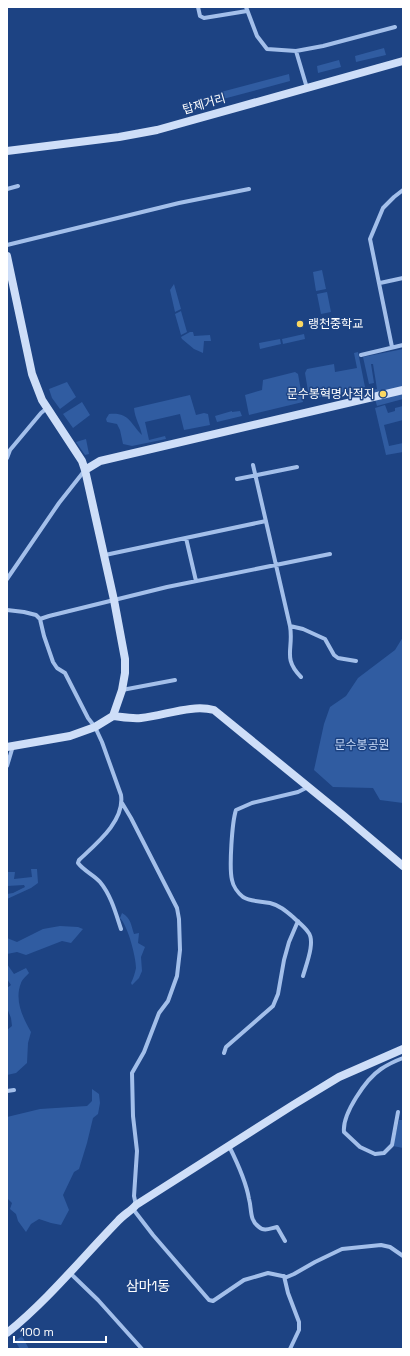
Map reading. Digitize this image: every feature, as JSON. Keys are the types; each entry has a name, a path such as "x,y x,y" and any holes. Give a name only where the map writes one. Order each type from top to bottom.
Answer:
{"street":[{"path":"198,7 200,16 204,18 246,9 257,36 267,48 296,52 396,27"},
{"path":"296,52 307,88"},
{"name":"탑제거리","path":"7,151 119,137 157,130 403,61"},
{"path":"7,189 18,186"},
{"path":"7,245 179,203 249,189"},
{"path":"392,347 370,239 383,208 403,190"},
{"path":"7,256 32,374 42,400 82,461 105,555 125,659 125,672 122,690 113,716"},
{"path":"380,283 403,278"},
{"path":"361,355 403,345"},
{"path":"7,579 59,503 85,470 100,461 403,390"},
{"path":"7,458 10,450 47,408"},
{"path":"253,465 290,626 292,637 290,663 301,677"},
{"path":"236,479 297,467"},
{"path":"105,555 266,521"},
{"path":"186,538 196,581"},
{"path":"40,619 168,586 330,554"},
{"path":"7,610 36,615 40,619 53,662 57,668 65,673 88,718 95,727 121,795 121,808 105,836 79,860 78,863 99,881 106,890 121,929"},
{"path":"290,626 303,629 325,639 334,655 338,658 356,661"},
{"path":"122,690 176,680"},
{"path":"7,766 10,746 70,736 95,727 113,716 138,718 205,708 214,710 403,866"},
{"path":"303,976 310,953 311,939 309,933 298,921 280,906 249,900 237,892 230,872 233,826 236,810 252,803 298,792 309,787"},
{"path":"122,803 132,818 177,908 179,919 180,950 177,976 168,1001 159,1013 144,1052 132,1073 133,1116 137,1151 134,1196 135,1207 153,1235 208,1300 213,1301 244,1280 268,1273 287,1277 342,1249 382,1245 390,1247 403,1256"},
{"path":"224,1053 226,1046 273,1006 278,994 289,942 298,921"},
{"path":"7,1332 47,1298 119,1219 135,1207 228,1146 339,1077 403,1049"},
{"path":"398,1112 392,1145 384,1153 375,1154 360,1146 344,1132 343,1128 346,1118 354,1101 367,1082 380,1070 403,1058"},
{"path":"7,1091 14,1090"},
{"path":"228,1146 236,1160 249,1198 253,1221 260,1228 266,1230 276,1227 285,1241"},
{"path":"70,1272 98,1300 142,1349"},
{"path":"284,1276 288,1293 299,1322 299,1330 290,1349"}],"green space":[{"path":"384,48 386,55 356,62 355,56"},
{"path":"339,60 341,67 318,73 317,66"},
{"path":"289,74 290,81 223,99 221,92"},
{"path":"322,270 326,289 316,291 313,272"},
{"path":"174,284 181,309 175,312 170,290"},
{"path":"327,292 331,312 321,314 317,294"},
{"path":"181,311 187,332 181,335 175,314"},
{"path":"193,332 194,336 210,335 211,341 204,341 203,353 194,349 182,339 181,337"},
{"path":"304,334 305,339 283,344 282,339"},
{"path":"280,339 281,344 260,349 259,343"},
{"path":"403,349 403,399 377,406 375,399 369,391 377,389 373,364 371,364 374,383 369,384 363,357"},
{"path":"358,352 365,387 312,399 309,397 305,373 307,369 334,364 335,372 357,368 354,353"},
{"path":"295,372 298,374 303,402 249,415 245,395 262,390 263,380"},
{"path":"67,382 76,397 60,409 52,398 49,389"},
{"path":"190,395 196,415 204,413 208,414 210,425 184,430 180,414 145,422 149,440 165,436 166,439 132,446 123,444 117,424 107,422 106,419 109,414 121,415 128,419 142,435 134,408"},
{"path":"82,402 90,415 73,428 63,414"},
{"path":"385,405 388,413 395,411 395,408 403,406 403,420 384,425 389,446 403,443 403,452 386,455 375,408"},
{"path":"232,411 240,411 242,416 217,422 215,416"},
{"path":"86,439 89,454 85,455 76,442"},
{"name":"문수봉공원","path":"403,637 403,803 380,800 373,788 333,787 314,770 324,724 330,707 346,696 358,678 395,650"},
{"path":"31,869 37,869 38,883 31,888 7,899 7,894 13,893 25,887 24,885 7,886 7,872 15,872 14,879 32,877"},
{"path":"122,913 129,919 134,934 139,933 138,943 145,947 141,957 142,971 139,978 132,985 131,983 136,970 136,963 129,934 120,918"},
{"path":"60,926 78,927 83,929 71,943 62,941 26,955 17,952 7,954 7,938 17,942 43,929"},
{"path":"7,964 14,974 26,968 29,973 22,982 18,996 22,1015 31,1032 28,1043 27,1063 16,1073 7,1075 7,1030 12,1026 7,1008 7,988 11,985 7,979"},
{"path":"92,1089 99,1094 100,1103 98,1114 93,1118 79,1169 74,1172 63,1195 69,1210 61,1225 39,1219 31,1224 26,1232 18,1221 16,1214 10,1209 12,1203 7,1198 7,1117 40,1109 87,1106 92,1101"},
{"path":"399,1120 403,1120 403,1148 393,1146"},
{"path":"22,1336 29,1349 20,1349 15,1341"}],"place":[{"name":"랭천중학교","path":"300,324"},
{"name":"문수봉혁명사적지","path":"383,394"}],"district":[{"name":"삼마1동","path":"148,1286"}]}
